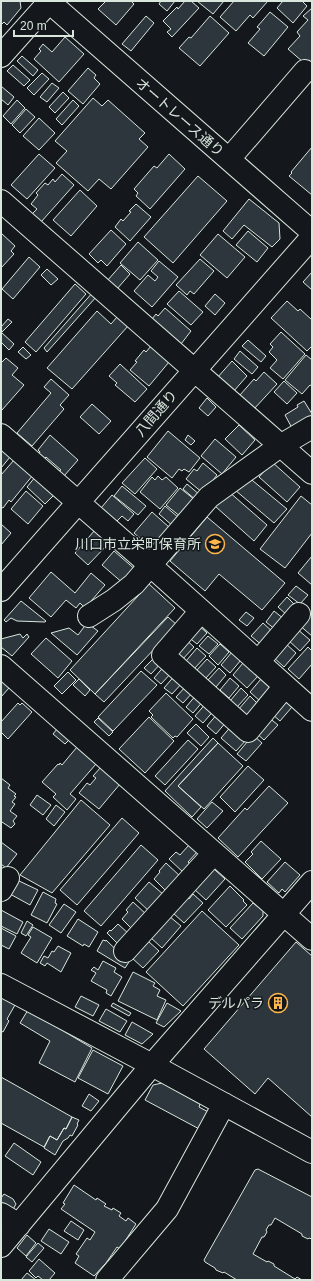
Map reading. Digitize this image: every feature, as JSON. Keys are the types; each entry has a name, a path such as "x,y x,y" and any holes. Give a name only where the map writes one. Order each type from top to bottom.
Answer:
{"street":[{"path":"1,56 49,1"},
{"name":"オートレース通り","path":"49,1 312,232"},
{"path":"228,159 305,71"},
{"path":"1,201 312,473"},
{"name":"八間通り","path":"1,590 312,237"},
{"path":"89,616 114,600 134,584 209,497 280,446 312,427"},
{"path":"1,435 150,565 312,710"},
{"path":"201,611 163,655 248,731 285,686"},
{"path":"258,662 300,614"},
{"path":"1,666 312,939"},
{"path":"125,951 214,852"},
{"path":"1,1246 10,1220 152,1065 312,882"},
{"path":"1,985 312,1152"},
{"path":"107,1280 167,1209 224,1104"}],"building":[{"path":"1,1 20,1 21,8 7,25 4,22 1,25"},
{"path":"106,1 131,1 134,4 116,25 98,9"},
{"path":"161,1 175,1 167,11 159,4"},
{"path":"185,1 191,1 199,8 172,37 167,32 171,29 163,21 177,7 178,9"},
{"path":"197,1 224,1 213,14"},
{"path":"234,1 268,1 253,18 250,15 236,31 220,17"},
{"path":"283,1 302,1 307,6 293,23 277,8"},
{"path":"312,8 312,66 310,68 288,49 300,36 297,32 308,20 303,16"},
{"path":"270,12 288,27 264,56 248,43 260,29 257,27"},
{"path":"146,16 154,23 131,51 122,44"},
{"path":"210,16 229,33 200,66 179,48 189,37 191,38"},
{"path":"65,37 84,54 59,82 34,59 41,51 39,49 43,44 52,52"},
{"path":"22,56 38,70 33,76 17,61"},
{"path":"13,65 30,80 24,86 7,71"},
{"path":"88,68 96,75 94,78 100,84 83,104 68,91"},
{"path":"42,73 49,79 34,95 27,88"},
{"path":"52,83 59,88 47,102 40,97"},
{"path":"1,86 14,97 8,105 1,99"},
{"path":"63,92 69,98 55,113 49,107"},
{"path":"93,98 102,106 108,100 145,133 139,139 148,147 111,189 99,179 88,191 56,163 67,151 55,141"},
{"path":"17,100 25,108 11,124 3,116"},
{"path":"73,100 79,106 62,125 56,119"},
{"path":"26,109 35,117 20,133 12,125"},
{"path":"39,118 55,133 39,150 23,136"},
{"path":"312,147 312,195 289,176"},
{"path":"39,154 55,168 27,199 11,185"},
{"path":"169,154 185,169 150,209 136,196 138,193 134,189 154,166 157,168"},
{"path":"62,174 74,185 41,222 32,214 37,209 31,204 38,195 36,193 45,183 48,185 53,179 55,182"},
{"path":"198,176 227,201 173,263 144,237"},
{"path":"80,190 97,206 71,236 53,220"},
{"path":"249,199 279,223 280,239 272,247 244,225 232,239 223,231"},
{"path":"136,204 151,217 130,241 115,227 121,219 123,221 131,212 129,211"},
{"path":"111,230 126,244 107,266 101,260 98,263 89,254"},
{"path":"248,231 268,248 257,262 236,245"},
{"path":"1,233 15,246 11,251 14,254 1,268"},
{"path":"218,234 245,257 227,278 200,255"},
{"path":"138,242 158,260 140,280 120,263"},
{"path":"29,257 40,267 13,299 2,289"},
{"path":"200,259 214,271 194,294 190,291 187,295 176,285"},
{"path":"159,261 178,277 152,307 134,291 148,275 155,281 158,277 151,271"},
{"path":"121,265 130,274 117,289 107,281"},
{"path":"47,269 58,279 51,285 41,275"},
{"path":"312,272 312,290 303,282"},
{"path":"75,284 86,294 36,352 25,342"},
{"path":"179,291 203,312 191,325 167,304"},
{"path":"93,292 97,296 47,352 44,348"},
{"path":"215,294 225,303 215,315 205,306"},
{"path":"287,301 298,311 300,309 312,320 312,346 307,351 271,318"},
{"path":"165,308 191,331 181,344 152,319 156,314 158,316"},
{"path":"97,311 111,324 117,317 128,326 72,389 47,368"},
{"path":"8,319 12,322 2,332 1,327"},
{"path":"1,332 14,344 9,350 1,342"},
{"path":"281,332 305,354 283,379 270,368 277,360 269,352 273,347 270,344"},
{"path":"248,340 266,356 261,362 242,346"},
{"path":"151,346 169,362 149,386 130,370 144,350 146,352"},
{"path":"23,347 31,355 26,359 18,352"},
{"path":"240,351 258,367 252,374 234,359"},
{"path":"306,355 312,360 312,386 310,385 302,394 285,380"},
{"path":"6,358 18,368 12,375 24,385 2,410 1,363"},
{"path":"232,361 247,376 233,392 217,378"},
{"path":"120,364 147,389 135,402 115,385 117,383 109,376"},
{"path":"264,372 277,384 254,409 240,395 254,379 256,381"},
{"path":"51,379 69,395 60,405 64,409 32,446 17,433 51,393 44,387"},
{"path":"284,381 297,393 287,404 274,392"},
{"path":"207,398 216,407 208,416 199,408"},
{"path":"304,401 312,414 312,418 293,430 285,415 298,407 297,405"},
{"path":"92,404 111,421 99,434 80,417"},
{"path":"239,425 255,440 242,455 225,439"},
{"path":"168,431 200,458 189,472 184,469 182,471 179,469 172,478 147,457"},
{"path":"50,435 78,460 64,476 59,471 61,470 46,457 44,459 39,454 40,452 38,450"},
{"path":"188,435 195,441 191,445 185,440"},
{"path":"215,439 236,457 222,474 201,456"},
{"path":"1,449 10,457 1,468"},
{"path":"145,458 157,469 135,494 122,483"},
{"path":"14,460 33,475 11,502 9,500 3,508 1,507 1,475"},
{"path":"272,462 300,487 287,502 259,477"},
{"path":"203,463 217,475 203,493 186,479 194,469 197,471"},
{"path":"36,476 55,494 45,504 27,487"},
{"path":"158,476 162,480 166,477 178,488 160,509 140,492 152,477 155,480"},
{"path":"247,476 287,509 274,523 235,490"},
{"path":"187,484 200,495 196,500 183,489"},
{"path":"122,486 146,506 138,515 114,496"},
{"path":"180,488 195,500 181,517 166,505"},
{"path":"26,491 43,506 28,524 11,509"},
{"path":"228,491 267,525 254,541 215,506"},
{"path":"112,495 134,514 128,521 122,516 116,522 101,508"},
{"path":"301,496 312,505 312,533 285,568 260,549"},
{"path":"165,506 179,518 173,526 159,514"},
{"path":"152,512 170,528 151,548 134,533"},
{"path":"207,517 285,583 262,610 219,574 205,591 170,561"},
{"path":"1,524 11,533 1,545"},
{"path":"95,530 109,543 88,565 75,553"},
{"path":"114,551 137,571 124,584 102,565"},
{"path":"312,556 312,585 298,573"},
{"path":"51,572 75,593 91,573 105,585 85,608 80,603 76,608 66,600 51,617 29,598"},
{"path":"149,584 175,608 95,694 70,670"},
{"path":"296,586 308,595 300,604 288,595"},
{"path":"287,597 295,605 287,615 278,607"},
{"path":"21,601 46,621 17,621 11,618 6,622 4,620"},
{"path":"274,611 284,619 276,630 266,622"},
{"path":"246,612 254,618 247,626 239,620"},
{"path":"308,613 312,616 312,636 298,624"},
{"path":"168,617 177,625 104,702 95,694"},
{"path":"87,623 98,631 77,655 51,633 69,628 78,635"},
{"path":"263,623 274,633 263,646 251,636"},
{"path":"197,624 207,633 197,644 187,636"},
{"path":"297,629 310,640 300,651 288,640"},
{"path":"20,634 23,638 27,634 29,637 12,656 1,647 1,639"},
{"path":"208,636 218,644 209,654 199,646"},
{"path":"46,638 72,661 58,678 31,654"},
{"path":"184,638 194,647 181,661 171,652"},
{"path":"284,642 296,653 284,667 272,656"},
{"path":"220,644 229,652 218,665 209,656"},
{"path":"308,647 312,651 312,664 299,679 288,669"},
{"path":"197,648 206,656 194,669 186,661"},
{"path":"232,652 241,660 230,673 221,665"},
{"path":"156,656 162,662 151,674 144,668"},
{"path":"207,659 216,667 205,679 196,671"},
{"path":"243,663 258,676 247,688 233,675"},
{"path":"166,664 173,671 161,684 154,678"},
{"path":"219,668 226,675 216,687 208,680"},
{"path":"141,671 157,685 113,731 98,717"},
{"path":"68,672 76,680 62,694 54,686"},
{"path":"176,674 184,681 172,694 164,688"},
{"path":"230,678 239,686 229,698 220,690"},
{"path":"79,679 90,690 85,696 73,685"},
{"path":"261,679 272,690 261,702 250,692"},
{"path":"3,680 9,688 1,697 1,683"},
{"path":"187,685 194,691 183,703 176,697"},
{"path":"241,688 248,695 237,707 230,701"},
{"path":"166,693 193,719 177,737 175,736 173,738 151,717 153,715 149,711"},
{"path":"197,694 204,700 193,713 186,707"},
{"path":"250,696 259,705 247,718 238,710"},
{"path":"284,700 292,707 280,721 272,714"},
{"path":"208,701 216,708 203,723 195,716"},
{"path":"18,703 20,705 22,703 32,712 8,739 1,732 1,722"},
{"path":"218,713 227,721 216,734 207,726"},
{"path":"149,717 174,741 145,773 119,749"},
{"path":"268,717 278,725 264,740 255,732"},
{"path":"98,718 113,732 109,736 94,722"},
{"path":"196,724 209,737 201,746 187,733"},
{"path":"233,724 248,738 236,751 221,738"},
{"path":"57,729 70,739 65,744 53,734"},
{"path":"253,735 262,743 246,761 237,754"},
{"path":"213,738 218,743 178,786 201,807 192,817 165,791"},
{"path":"188,740 198,749 165,785 155,776"},
{"path":"218,743 243,766 204,809 178,786"},
{"path":"77,747 96,764 70,794 76,799 67,810 53,797 56,794 42,782 58,764 59,765 60,763 62,765"},
{"path":"248,766 264,780 235,812 220,797"},
{"path":"101,767 120,784 99,809 79,793 87,783 90,785 96,778 93,776"},
{"path":"1,778 10,785 8,788 16,794 14,796 16,797 12,802 15,804 10,811 17,816 13,821 15,824 11,828 2,822 1,824"},
{"path":"269,786 288,803 238,857 218,838 245,808 247,810"},
{"path":"37,795 51,805 43,815 30,805"},
{"path":"81,800 110,825 52,893 20,875"},
{"path":"212,802 223,811 207,828 197,819"},
{"path":"56,805 65,812 54,826 46,819"},
{"path":"122,818 139,833 77,905 60,890"},
{"path":"261,841 281,859 262,879 245,862 253,854 251,852"},
{"path":"1,842 17,854 6,868 1,864"},
{"path":"141,845 158,860 101,926 84,911"},
{"path":"189,845 197,852 188,862 192,865 184,873 169,859 176,852 180,855"},
{"path":"285,862 300,875 285,892 282,889 279,893 267,882"},
{"path":"166,863 181,877 167,892 154,879"},
{"path":"214,869 225,879 206,900 193,888"},
{"path":"17,880 38,890 30,905 10,894"},
{"path":"149,882 164,895 150,912 135,898"},
{"path":"230,886 247,905 226,927 208,910"},
{"path":"43,892 56,899 55,903 57,904 47,923 31,915"},
{"path":"193,894 203,903 184,923 173,913 186,896 189,899"},
{"path":"133,902 147,915 133,930 122,919 128,912 126,910"},
{"path":"253,903 263,911 263,916 242,939 230,928"},
{"path":"64,904 76,912 61,933 49,925"},
{"path":"1,910 23,922 17,934 1,926"},
{"path":"202,911 239,945 183,1006 146,972"},
{"path":"169,916 181,926 162,948 150,937"},
{"path":"78,919 98,932 89,947 84,944 83,946 67,936"},
{"path":"27,921 33,925 26,936 21,933"},
{"path":"118,924 129,934 119,945 107,933"},
{"path":"33,927 52,938 37,963 21,953 31,937 28,935"},
{"path":"1,928 16,936 9,949 1,945"},
{"path":"103,940 106,940 129,962 125,968 97,951"},
{"path":"148,941 159,951 143,968 132,958"},
{"name":"デルパラ","path":"296,942 312,956 312,1117 268,1078 255,1094 204,1049"},
{"path":"58,946 71,953 61,972 47,963 45,966 40,963 44,956 48,958 52,951 54,952"},
{"path":"103,961 116,968 114,972 122,977 111,996 106,993 107,990 91,981 96,973 91,970 94,967 98,970"},
{"path":"133,972 155,983 153,986 160,990 157,996 166,1000 157,1020 118,1001"},
{"path":"81,996 99,1005 93,1016 75,1007"},
{"path":"1,997 15,1005 7,1019 9,1021 3,1032 1,1031"},
{"path":"113,1003 131,1013 129,1016 111,1006"},
{"path":"167,1003 181,1011 164,1027 156,1023"},
{"path":"106,1009 127,1021 120,1032 99,1021"},
{"path":"28,1010 92,1048 75,1082 39,1063 50,1041 20,1023"},
{"path":"132,1022 153,1034 142,1044 125,1035"},
{"path":"93,1050 123,1066 108,1094 78,1078"},
{"path":"1,1077 72,1117 66,1129 64,1128 57,1140 50,1136 44,1147 1,1123"},
{"path":"162,1083 200,1104 199,1107 212,1114 203,1131 145,1100 153,1085"},
{"path":"89,1094 99,1101 91,1111 82,1106"},
{"path":"72,1117 79,1120 78,1125 72,1136 70,1135 63,1141 55,1155 44,1148 50,1136 57,1140 64,1128 66,1129"},
{"path":"14,1143 41,1162 33,1175 5,1156"},
{"path":"258,1169 312,1197 312,1239 302,1236 302,1234 275,1218 271,1225 269,1225 266,1230 267,1232 264,1237 262,1237 253,1254 267,1262 268,1261 274,1264 274,1266 295,1279 297,1277 302,1280 237,1280 224,1272 223,1273 216,1270 204,1260 255,1170"},
{"path":"74,1185 96,1200 97,1198 106,1204 104,1206 112,1210 113,1208 121,1213 119,1216 126,1221 128,1218 136,1224 120,1249 117,1247 106,1263 94,1276 75,1263 79,1256 76,1254 87,1238 90,1240 95,1232 61,1209"},
{"path":"4,1194 13,1199 16,1204 11,1213 1,1208 1,1198"},
{"path":"71,1221 84,1230 78,1240 64,1231"},
{"path":"49,1229 69,1242 61,1254 41,1241"},
{"path":"27,1235 36,1243 26,1256 17,1248"},
{"path":"38,1243 44,1248 32,1262 26,1257"},
{"path":"39,1259 55,1273 49,1280 43,1280 38,1276 36,1278 29,1271"},
{"path":"27,1273 36,1280 21,1280"}],"place":[{"name":"川口市立栄町保育所","path":"215,544"},
{"name":"デルパラ","path":"278,1003"}]}
